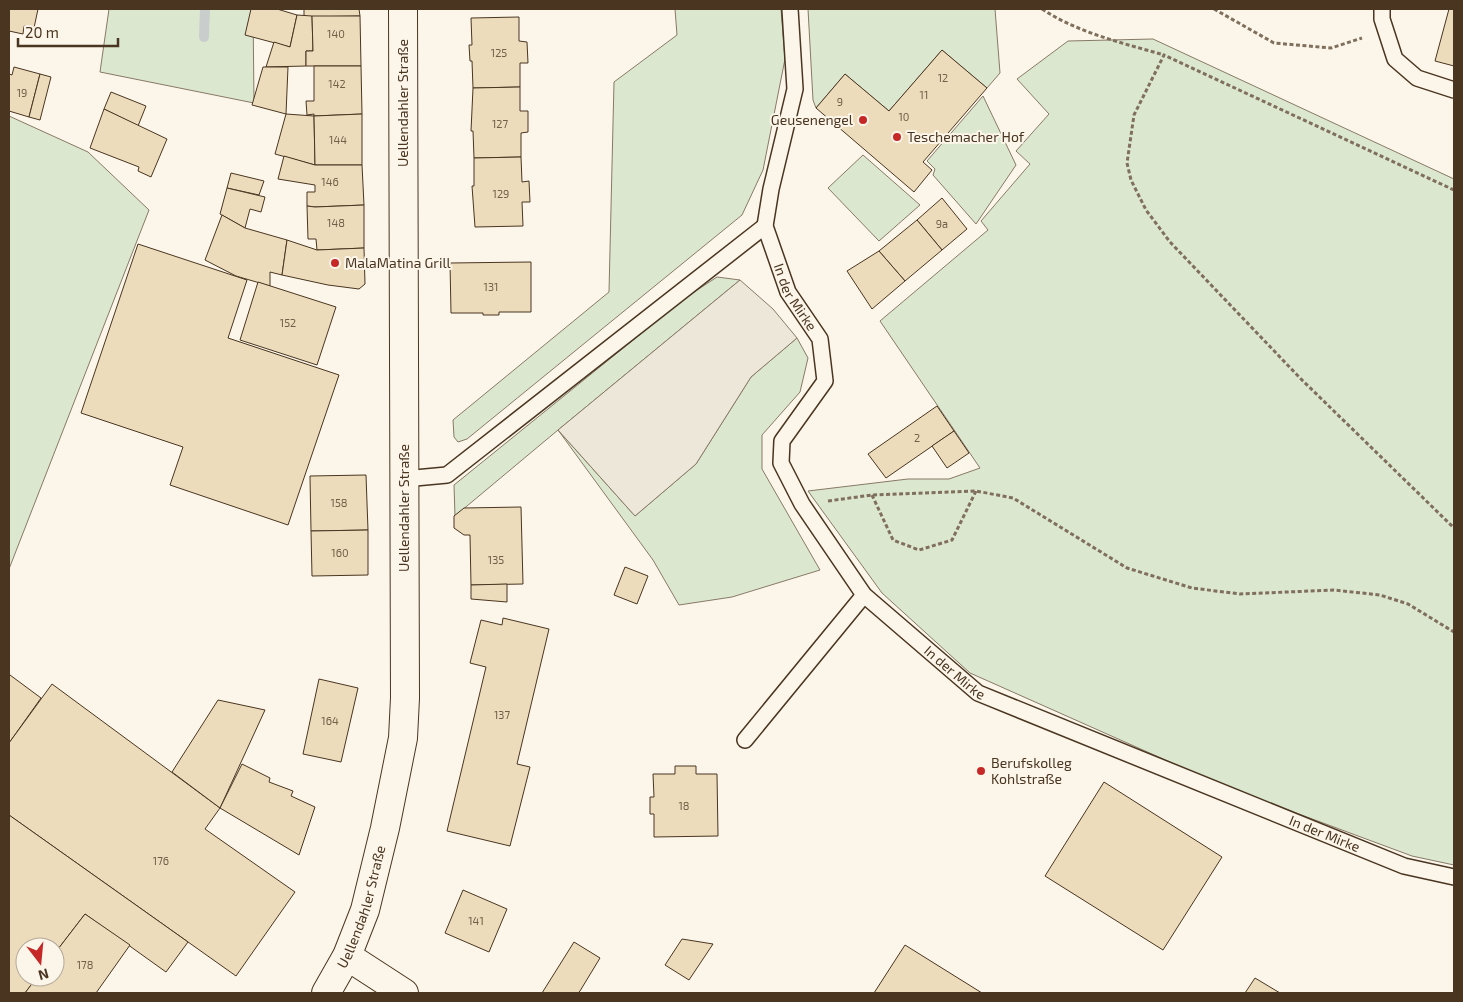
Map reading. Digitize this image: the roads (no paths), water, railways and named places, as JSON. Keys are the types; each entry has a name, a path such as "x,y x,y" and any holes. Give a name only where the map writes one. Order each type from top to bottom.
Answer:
{"main road":[{"name":"Uellendahler Straße","path":"326,993 347,956 367,900 385,828 403,738 405,698 403,9"},
{"path":"347,956 404,993"}],"lane":[{"name":"In der Mirke","path":"790,9 795,89 771,189 765,226 788,292 820,339 826,382 782,441 781,463 802,504 864,595 978,693 1404,866 1454,877"},
{"path":"1382,9 1382,19 1395,59 1417,78 1454,90"},
{"path":"404,479 447,475 765,226"},
{"path":"744,740 864,595"}],"waterway":[{"path":"204,37 205,9"}],"place":[{"name":"Geusenengel","path":"863,120"},
{"name":"Teschemacher Hof","path":"897,137"},
{"name":"MalaMatina Grill","path":"335,263"},
{"name":"Berufskolleg Kohlstraße","path":"981,771"}]}
